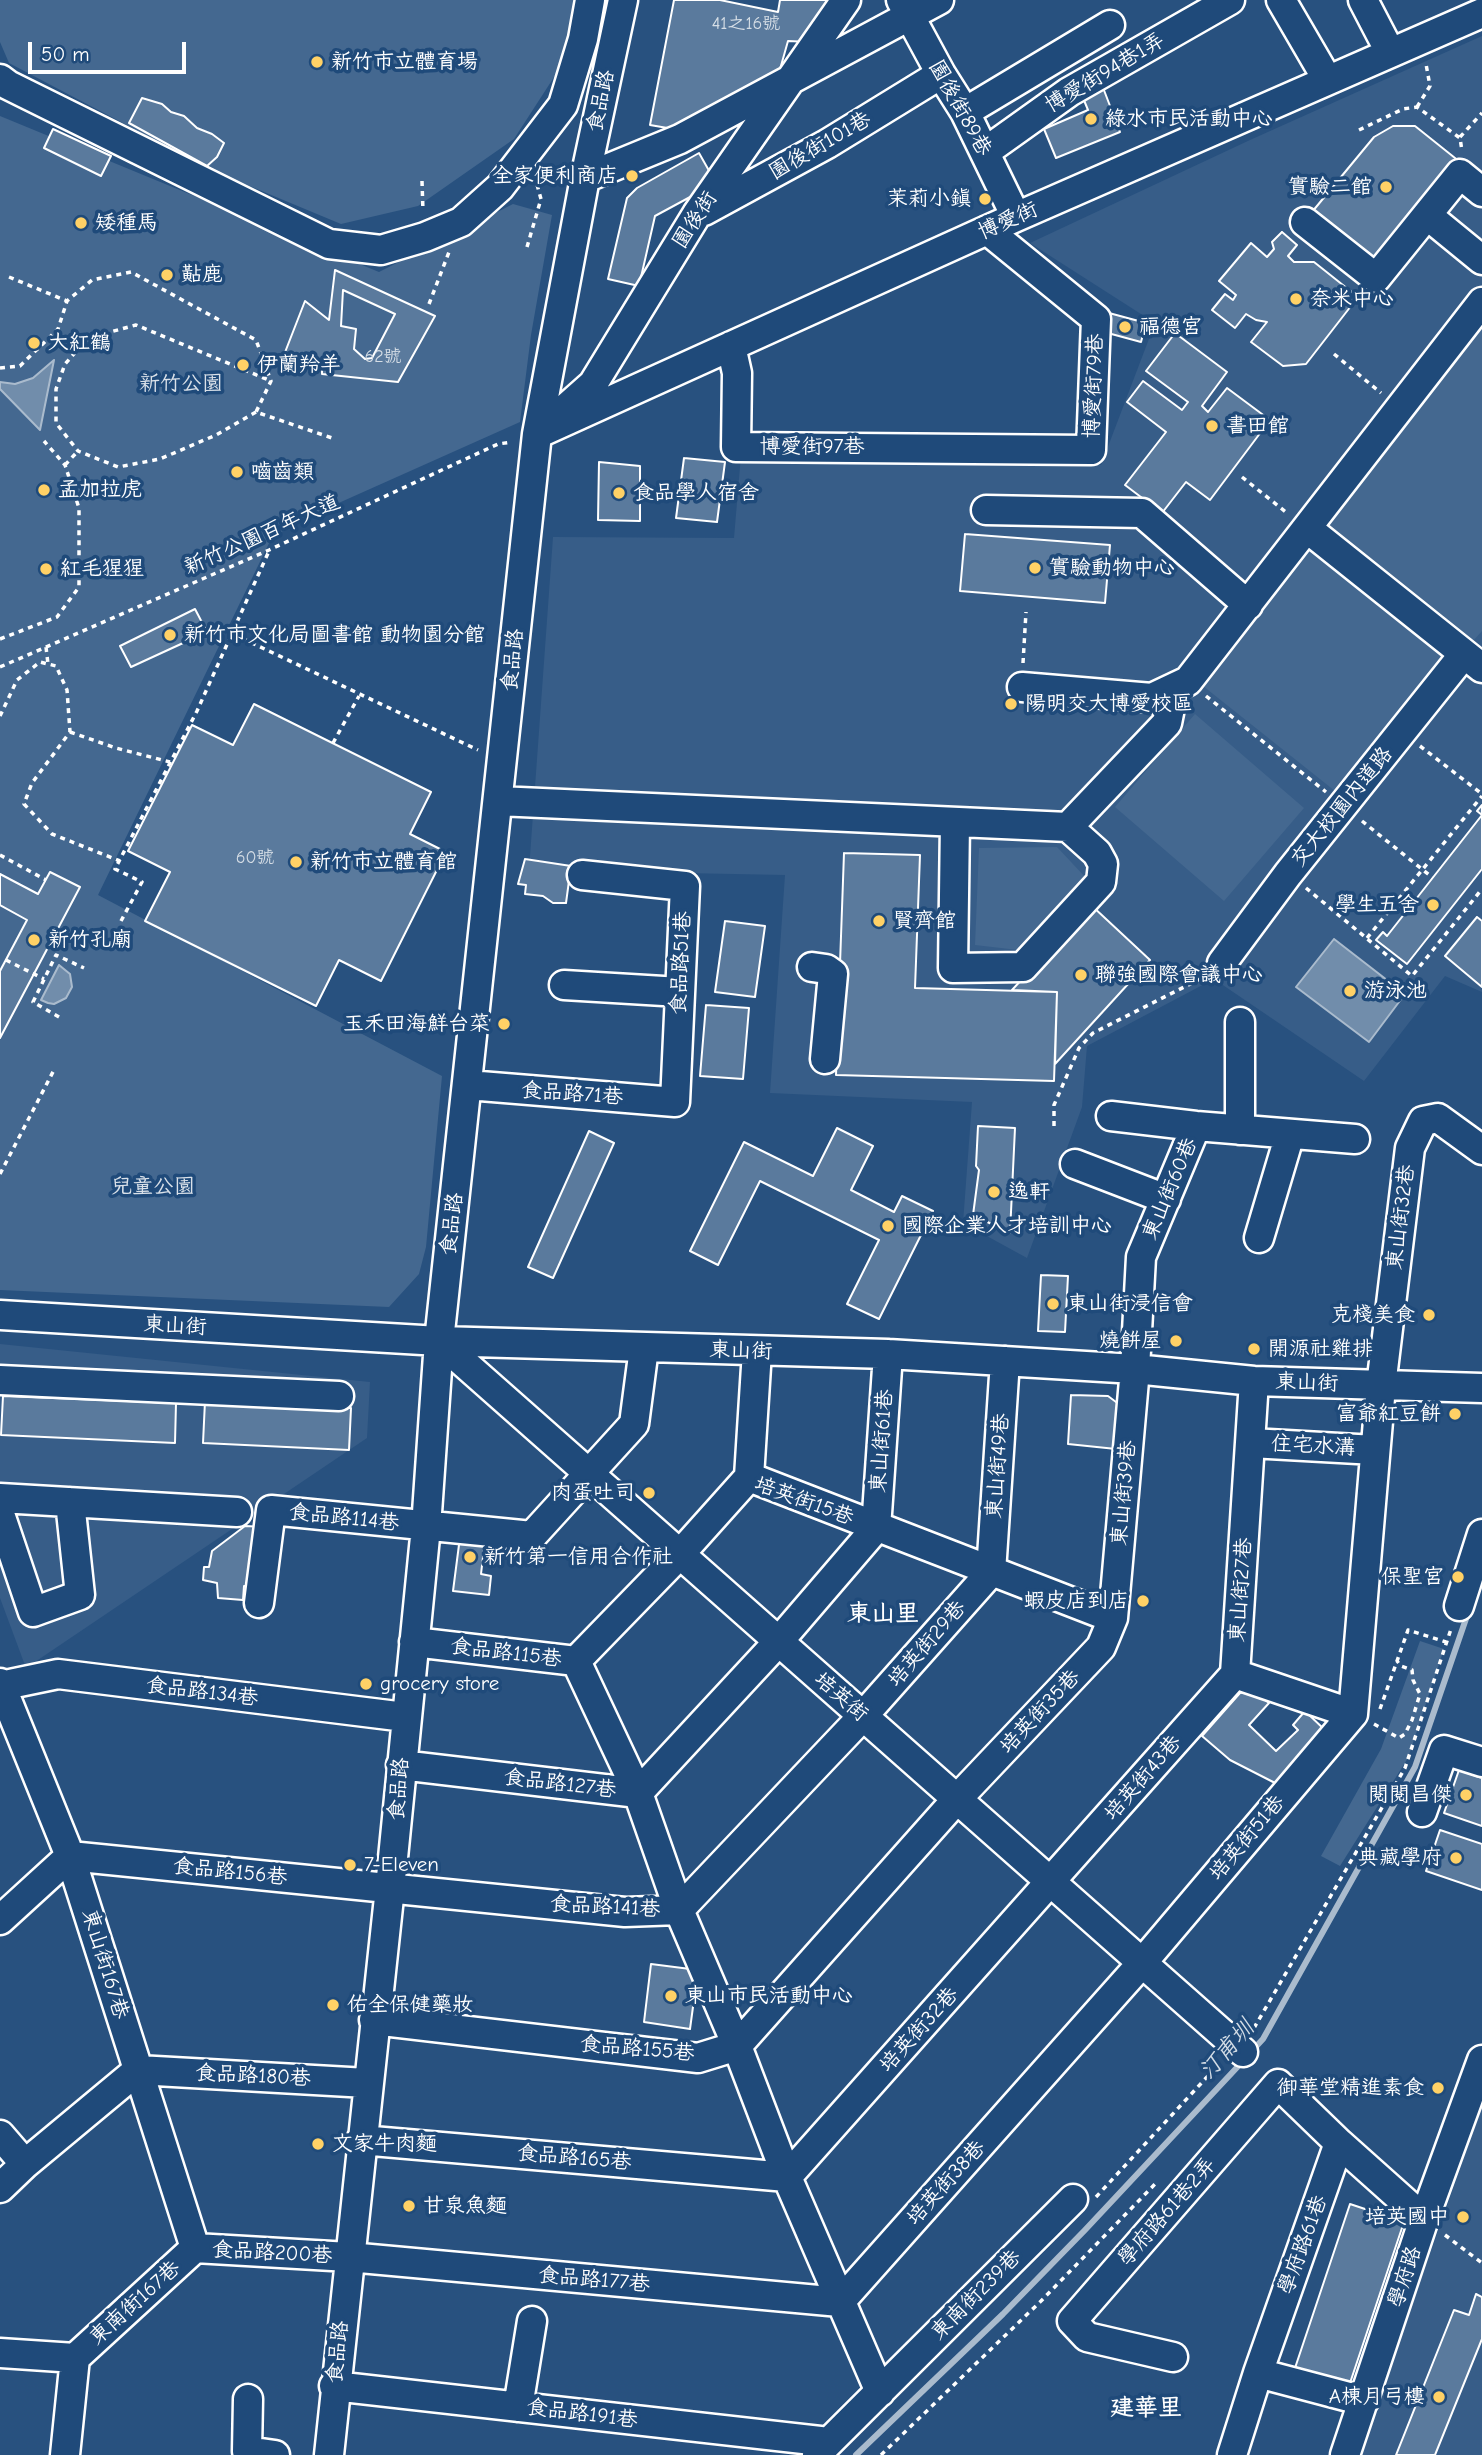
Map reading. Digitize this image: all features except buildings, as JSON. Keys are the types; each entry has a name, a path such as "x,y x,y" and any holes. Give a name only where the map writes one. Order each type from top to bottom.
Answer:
{"street":[{"path":"0,79 329,244 381,250 425,237 461,222 500,187 563,105 583,39 590,0"},
{"name":"食品路","path":"329,2455 334,2386 390,1888 426,1527 439,1341 537,434 585,178 623,0"},
{"name":"園後街","path":"537,434 593,384 697,214 846,0"},
{"path":"585,178 680,139 793,78 905,8 939,0"},
{"name":"博愛街94巷1弄","path":"985,152 1069,92 1230,0"},
{"path":"1281,0 1327,79"},
{"path":"1363,0 1390,52"},
{"name":"園後街89巷","path":"905,8 965,112 1016,217"},
{"name":"博愛街","path":"537,434 1016,217 1482,13"},
{"path":"965,112 1110,25"},
{"name":"園後街101巷","path":"697,214 827,144 941,74"},
{"path":"1305,222 1377,278 1460,174 1482,192"},
{"path":"1427,215 1482,260"},
{"name":"博愛街79巷","path":"906,447 1091,450 1096,319 987,230"},
{"path":"1068,827 1167,723 1181,685 1308,529 1482,302"},
{"name":"博愛街97巷","path":"731,346 737,373 736,447 906,447"},
{"path":"986,510 1142,513 1248,605"},
{"name":"交大校園內道路","path":"1222,963 1288,874 1402,732 1473,661 1308,529"},
{"path":"1022,687 1153,698 1181,685"},
{"path":"498,801 1068,827 1097,853 1103,864 1101,883 1023,967 953,968 955,822"},
{"name":"食品路51巷","path":"582,875 685,886 675,1102"},
{"path":"812,967 826,969 833,974 825,1059"},
{"path":"564,985 680,992"},
{"path":"1240,1022 1240,1130"},
{"name":"食品路71巷","path":"468,1085 675,1102"},
{"path":"1111,1116 1196,1126"},
{"name":"東山街32巷","path":"1381,1386 1410,1148 1423,1121 1438,1118 1482,1150"},
{"name":"東山街60巷","path":"1135,1369 1141,1257 1196,1126 1355,1139"},
{"path":"1259,1238 1290,1134"},
{"path":"1075,1164 1166,1199"},
{"name":"東山街","path":"0,1315 439,1341 888,1354 1135,1369 1254,1381 1482,1388"},
{"name":"培英街","path":"439,1341 1240,2049"},
{"path":"426,1527 532,1536 634,1424 644,1348"},
{"path":"749,1477 757,1352"},
{"name":"東山街61巷","path":"876,1528 888,1354"},
{"name":"東山街49巷","path":"991,1572 1005,1361"},
{"name":"東山街39巷","path":"1113,1618 1135,1369"},
{"path":"0,1380 339,1396"},
{"name":"東山街27巷","path":"1235,1674 1254,1381"},
{"path":"1235,1674 1366,1713 1375,1450 1381,1386"},
{"name":"住宅水溝","path":"1251,1443 1375,1450"},
{"name":"培英街15巷","path":"680,1555 749,1477 1113,1618"},
{"path":"0,1498 237,1512"},
{"path":"0,1514 33,1612 80,1595 70,1502"},
{"name":"食品路114巷","path":"260,1603 271,1510 426,1527"},
{"name":"食品路127巷","path":"401,1765 638,1793 779,1642 876,1528"},
{"path":"1459,1605 1482,1534"},
{"name":"食品路115巷","path":"414,1642 576,1661 680,1555"},
{"name":"培英街29巷","path":"863,1716 991,1572"},
{"name":"培英街35巷","path":"957,1799 1101,1647 1113,1618"},
{"path":"576,1661 638,1793 679,1910 737,2046 839,2302 880,2392"},
{"name":"食品路134巷","path":"0,1684 58,1674 405,1717"},
{"name":"培英街43巷","path":"1051,1882 1235,1674"},
{"name":"東山街167巷","path":"0,1684 70,1856 195,2248"},
{"name":"培英街51巷","path":"1142,1963 1366,1713"},
{"name":"食品路141巷","path":"390,1888 625,1912 679,1910 863,1716"},
{"path":"1422,1812 1444,1750 1482,1762"},
{"path":"737,2046 957,1799"},
{"path":"0,1920 70,1856"},
{"name":"食品路156巷","path":"70,1856 390,1888"},
{"name":"培英街32巷","path":"787,2177 1051,1882"},
{"name":"培英街38巷","path":"839,2302 1142,1963"},
{"name":"食品路155巷","path":"374,2020 698,2058 737,2046"},
{"name":"學府路","path":"1345,2455 1424,2219 1482,2060"},
{"path":"0,2188 138,2070"},
{"name":"食品路180巷","path":"138,2070 368,2082"},
{"name":"學府路61巷2弄","path":"1173,2357 1087,2337 1072,2321 1278,2084 1339,2143"},
{"path":"0,2135 25,2164"},
{"name":"食品路165巷","path":"361,2140 787,2177"},
{"path":"1339,2143 1424,2219"},
{"name":"學府路61巷","path":"1232,2455 1339,2143"},
{"name":"東南街239巷","path":"823,2449 1083,2200"},
{"name":"食品路200巷","path":"195,2248 349,2258"},
{"name":"東南街167巷","path":"65,2455 75,2358 195,2248"},
{"name":"食品路177巷","path":"349,2258 839,2302"},
{"path":"518,2407 532,2321"},
{"name":"東南街167巷","path":"0,2353 75,2358"},
{"path":"1258,2373 1364,2401"},
{"name":"食品路191巷","path":"334,2386 518,2407 823,2449"},
{"path":"248,2399 247,2451 275,2455"}],"path":[{"path":"1417,107 1430,86 1429,70 1422,57"},
{"path":"1359,130 1403,109 1417,107 1460,138 1464,160 1460,174"},
{"path":"1460,138 1482,113"},
{"path":"527,152 541,199 527,247"},
{"path":"429,304 461,222"},
{"path":"0,368 20,366 58,329 67,301 92,280 131,272 256,340 271,381 256,412 216,435 160,459 118,467 78,451 56,423 56,389 65,364 88,338 136,325 271,381"},
{"path":"9,277 67,301"},
{"path":"1334,354 1400,409"},
{"path":"256,412 335,439"},
{"name":"新竹公園百年大道","path":"0,667 269,550 498,444 528,439 537,434"},
{"path":"0,639 57,617 79,587 79,508 65,465 44,441"},
{"path":"65,465 78,451"},
{"path":"1242,477 1308,529"},
{"path":"121,921 142,882 115,869 233,634 269,550"},
{"path":"1022,687 1026,612"},
{"path":"233,634 502,761"},
{"path":"46,647 48,664"},
{"path":"0,716 17,680 40,662 56,666 67,690 70,732 32,783 24,804 51,834 120,861"},
{"path":"1181,685 1343,806 1433,878"},
{"path":"333,743 359,695"},
{"path":"70,732 116,748 170,762"},
{"path":"1367,938 1482,795 1402,732"},
{"path":"0,855 46,880"},
{"path":"1288,874 1412,976 1482,889"},
{"path":"59,1017 33,1002 44,979 57,955 84,968"},
{"path":"6,960 44,979"},
{"path":"1054,1126 1054,1105 1079,1048 1093,1033 1210,974 1222,963"},
{"path":"0,1174 55,1068"},
{"path":"1083,2200 1240,2049 1254,2029 1405,1768 1459,1605"},
{"path":"1397,1661 1401,1666 1412,1670 1413,1680 1420,1694 1412,1720 1405,1734 1399,1738 1366,1713 1397,1661 1408,1630 1446,1643"},
{"path":"881,2455 1041,2301 1158,2182"},
{"path":"1424,2219 1482,2263"}],"shaded area":[{"name":"陽明交大博愛校區","path":"1482,36 1482,992 1445,976 1364,1081 1214,979 1087,1046 1082,1107 1027,1258 963,1223 972,1102 770,1093 785,875 529,870 553,537 734,538 741,455 1101,465 1155,323 1030,243"},
{"path":"54,360 40,430 0,389 0,382 15,384 33,378"},
{"name":"游泳池","path":"1334,939 1405,994 1369,1042 1296,987"},
{"path":"59,965 70,974 72,987 66,998 54,1004 48,1003 41,1000"},
{"path":"0,1344 370,1382 367,1438 26,1668 0,1598"},
{"name":"培英國中","path":"1482,2107 1482,2455 1359,2455 1404,2327"}],"green space":[{"name":"新竹市立體育場","path":"0,0 575,0 567,57 514,139 418,206 341,224 216,172 9,63 0,42"},
{"name":"新竹公園","path":"0,116 379,272 513,204 552,215 531,335 520,422 314,514 272,537 98,895 442,1076 426,1247 419,1274 389,1307 0,1290"},
{"path":"1482,319 1482,631 1473,641 1321,524"},
{"path":"1309,543 1451,657 1340,795 1198,682"},
{"path":"1195,714 1304,808 1224,901 1115,807"},
{"path":"1057,847 1086,878 1018,950 975,945 979,848"},
{"path":"1420,1641 1444,1649 1408,1758 1340,1866 1321,1856 1381,1749"}],"waterway":[{"name":"汀甫圳","path":"1250,2053 1263,2039 1415,1767 1469,1610"},
{"name":"汀甫圳","path":"856,2455 1003,2314 1243,2061"}],"place":[{"name":"新竹市立體育場","path":"317,62"},
{"name":"綠水市民活動中心","path":"1091,119"},
{"name":"全家便利商店","path":"632,176"},
{"name":"實驗二館","path":"1386,187"},
{"name":"茉莉小鎮","path":"985,199"},
{"name":"矮種馬","path":"81,223"},
{"name":"黇鹿","path":"167,275"},
{"name":"奈米中心","path":"1296,299"},
{"name":"福德宫","path":"1125,327"},
{"name":"大紅鶴","path":"34,343"},
{"name":"伊蘭羚羊","path":"243,365"},
{"name":"書田館","path":"1212,426"},
{"name":"嚙齒類","path":"237,472"},
{"name":"孟加拉虎","path":"44,490"},
{"name":"食品學人宿舍","path":"619,493"},
{"name":"實驗動物中心","path":"1035,568"},
{"name":"紅毛猩猩","path":"46,569"},
{"name":"新竹市文化局圖書館 動物園分館","path":"170,635"},
{"name":"陽明交大博愛校區","path":"1011,704"},
{"name":"新竹市立體育館","path":"296,862"},
{"name":"學生五舍","path":"1433,905"},
{"name":"賢齊館","path":"879,921"},
{"name":"新竹孔廟","path":"34,940"},
{"name":"聯強國際會議中心","path":"1081,975"},
{"name":"游泳池","path":"1350,991"},
{"name":"玉禾田海鮮台菜","path":"504,1024"},
{"name":"逸軒","path":"994,1192"},
{"name":"國際企業人才培訓中心","path":"888,1226"},
{"name":"東山街浸信會","path":"1053,1304"},
{"name":"克棧美食","path":"1429,1315"},
{"name":"燒餅屋","path":"1176,1341"},
{"name":"開源社雞排","path":"1254,1349"},
{"name":"富爺紅豆餅","path":"1455,1414"},
{"name":"肉蛋吐司","path":"649,1493"},
{"name":"新竹第一信用合作社","path":"470,1557"},
{"name":"保聖宮","path":"1458,1577"},
{"name":"蝦皮店到店","path":"1143,1601"},
{"name":"grocery store","path":"366,1684"},
{"name":"閱閱昌傑","path":"1466,1795"},
{"name":"典藏學府","path":"1456,1858"},
{"name":"7-Eleven","path":"350,1865"},
{"name":"東山市民活動中心","path":"671,1996"},
{"name":"佑全保健藥妝","path":"333,2005"},
{"name":"御華堂精進素食","path":"1438,2088"},
{"name":"文家牛肉麵","path":"318,2144"},
{"name":"甘泉魚麵","path":"409,2206"},
{"name":"培英國中","path":"1463,2217"},
{"name":"A棟月弓樓","path":"1439,2397"}],"district":[{"name":"東山里","path":"883,1614"},
{"name":"建華里","path":"1146,2408"}],"park label":[{"name":"兒童公園","path":"153,1187"}]}
